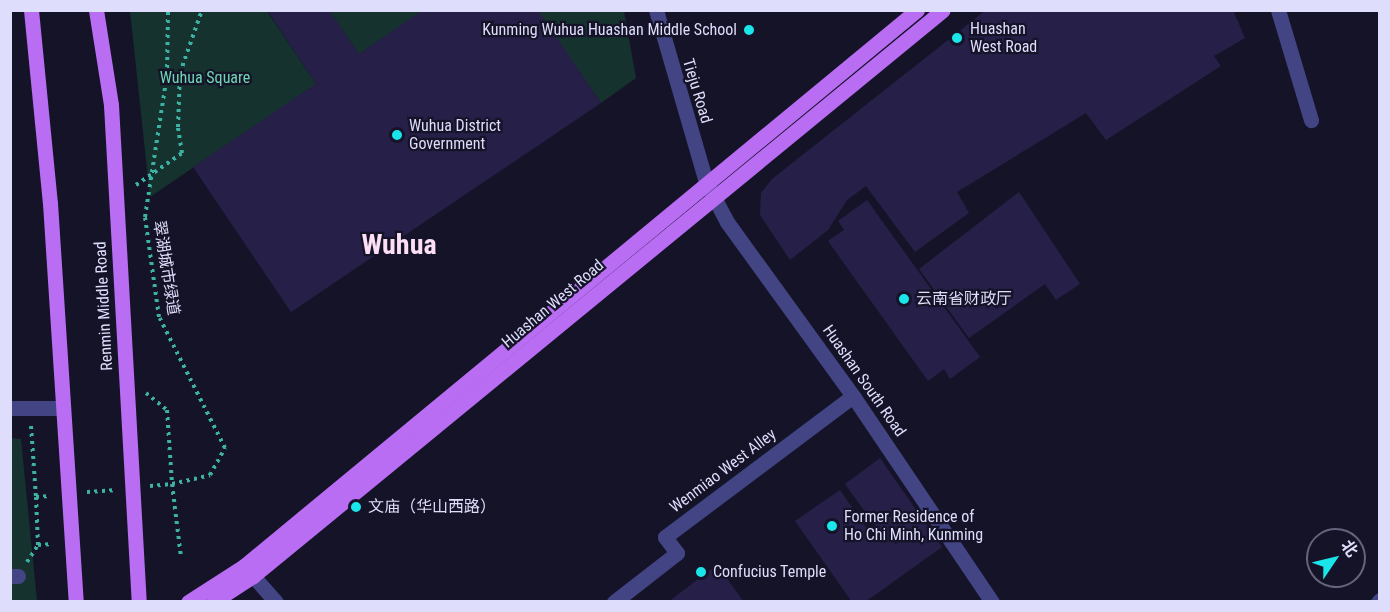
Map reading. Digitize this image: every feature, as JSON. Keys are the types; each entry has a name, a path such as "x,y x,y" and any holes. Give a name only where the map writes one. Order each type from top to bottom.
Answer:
{"main road":[{"path":"32,10 50,203 76,602"},
{"name":"Renmin Middle Road","path":"96,10 111,105 139,602"},
{"name":"Huashan West Road","path":"213,602 709,189 917,10"},
{"name":"Huashan West Road","path":"709,189 943,10"},
{"name":"Huashan West Road","path":"188,602 249,571"}],"street":[{"name":"Tieju Road","path":"656,10 709,189"},
{"path":"1278,10 1311,120"},
{"name":"Huashan South Road","path":"709,189 727,222 853,396 992,602"},
{"name":"Wenmiao West Alley","path":"614,602 677,553 665,537 853,396"},
{"path":"10,408 63,408"},
{"path":"249,571 276,602"}],"path":[{"name":"翠湖城市绿道","path":"168,10 167,75 145,218 159,317 225,448 210,475 172,484"},
{"path":"117,198 182,153 178,127 180,74 202,10"},
{"path":"30,407 38,545"},
{"path":"167,410 172,484 181,557"},
{"path":"138,487 172,484"},
{"path":"81,493 115,489"},
{"path":"36,497 58,495"}],"green space":[{"name":"Wuhua Square","path":"130,11 267,11 316,84 150,197"},
{"path":"329,11 423,11 359,54"},
{"path":"538,11 624,11 636,78 601,103"},
{"path":"10,438 21,439 37,601 11,601"}],"building":[{"name":"Wuhua District Government","path":"267,10 329,10 359,54 423,10 538,10 601,103 291,312 193,167 316,84"},
{"path":"986,10 1233,10 1245,38 1214,56 1221,66 1106,140 1086,113 957,192 969,213 915,252 866,186 847,200 828,230 790,260 760,215 761,193 772,179"},
{"path":"1019,192 1080,284 1056,300 1045,284 969,338 919,269"},
{"name":"云南省财政厅","path":"867,200 980,357 950,379 944,369 928,381 828,241 844,230 838,221"},
{"name":"Former Residence of Ho Chi Minh, Kunming","path":"880,458 942,547 865,602 852,602 795,521 840,490 872,536 879,531 845,484"},
{"path":"717,565 744,602 668,602"}],"place":[{"name":"Kunming Wuhua Huashan Middle School","path":"749,30"},
{"name":"Huashan West Road","path":"957,38"},
{"name":"Wuhua District Government","path":"397,135"},
{"name":"云南省财政厅","path":"904,299"},
{"name":"文庙（华山西路）","path":"356,507"},
{"name":"Former Residence of Ho Chi Minh, Kunming","path":"832,526"},
{"name":"Confucius Temple","path":"701,572"}],"district":[{"name":"Wuhua","path":"399,245"}]}
